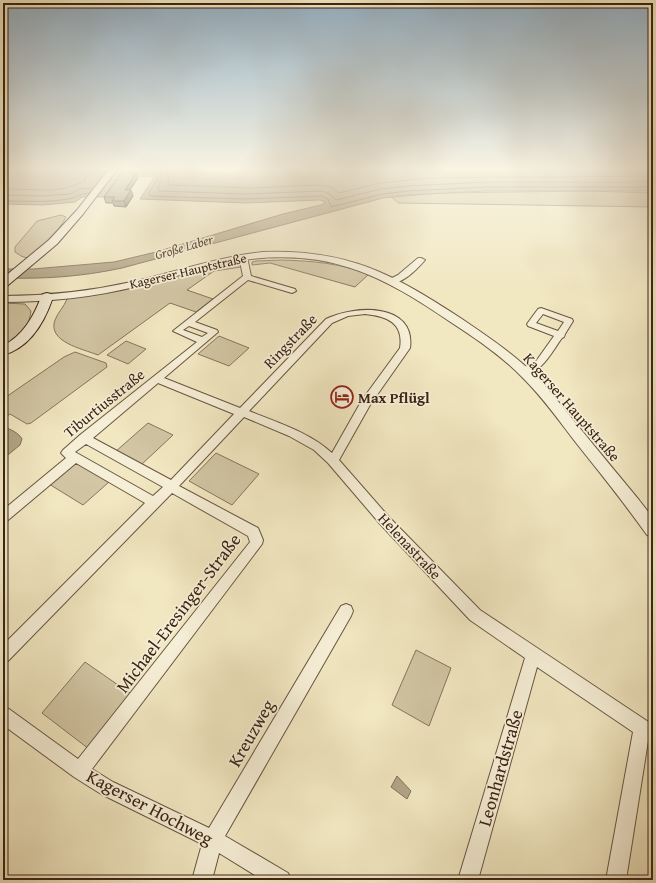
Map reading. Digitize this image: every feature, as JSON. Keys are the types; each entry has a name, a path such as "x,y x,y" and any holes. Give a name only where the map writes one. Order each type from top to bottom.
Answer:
{"main road":[{"path":"3,284 36,257 66,228 82,209"},
{"path":"3,351 18,343 32,329 41,313 47,297"}],"street":[{"name":"Kagerser Hauptstraße","path":"3,299 47,297 121,287 206,264 243,257 282,254 321,258 358,266 393,281 483,338 523,370 553,404 653,530"},
{"path":"243,257 247,277"},
{"path":"393,281 401,278 421,260"},
{"path":"247,277 292,291"},
{"path":"203,341 177,330 247,277"},
{"name":"Ringstraße","path":"3,656 154,502 171,487 329,321 341,315 357,311 377,312 395,320 405,332 407,340 405,348 366,403 338,454 332,460"},
{"name":"Tiburtiusstraße","path":"3,517 75,457 67,453 84,438 214,332 188,322"},
{"path":"523,370 537,366 561,335"},
{"name":"Helenastraße","path":"157,379 304,439 318,448 332,460 385,521 475,615 491,628 648,732"},
{"path":"84,438 171,487"},
{"path":"75,457 154,502"},
{"name":"Michael-Eresinger-Straße","path":"80,771 256,544 257,540 253,532 171,487"},
{"name":"Kreuzweg","path":"202,880 213,839 346,611"},
{"name":"Leonhardstraße","path":"468,880 532,655"},
{"name":"Kagerser Hochweg","path":"3,715 80,771 107,788 213,839 281,880"},
{"path":"616,880 648,732"}],"shaded area":[{"path":"61,215 66,217 63,223 49,239 27,258 15,252 15,247 37,221"},
{"path":"281,260 325,263 346,267 369,274 355,287 270,263 252,265 252,262 256,261"},
{"path":"234,262 240,264 241,267 214,271 187,290 213,299 196,312 170,303 98,355 68,344 56,334 54,328 55,320 67,299 138,286"},
{"path":"3,303 25,304 31,311 28,324 22,332 14,340 3,347"},
{"path":"219,336 249,348 229,366 198,354"},
{"path":"126,341 146,349 128,364 107,355"},
{"path":"75,352 106,363 107,367 31,423 27,424 10,414 3,419 3,399 64,357"},
{"path":"148,423 173,435 141,465 115,452"},
{"path":"216,453 259,474 232,505 189,481"},
{"path":"72,464 78,464 109,482 83,505 49,484"},
{"path":"416,650 451,668 429,726 392,705"},
{"path":"85,662 131,694 89,749 42,713"}],"water":[{"name":"Große Laber","path":"303,209 341,209 122,268 91,274 62,277 3,278 3,269 33,269 114,262 156,252"},
{"path":"4,427 17,433 22,439 20,445 3,459 3,428"},
{"path":"397,776 411,791 407,799 391,787"}],"place":[{"name":"Max Pflügl","path":"342,397"}]}
